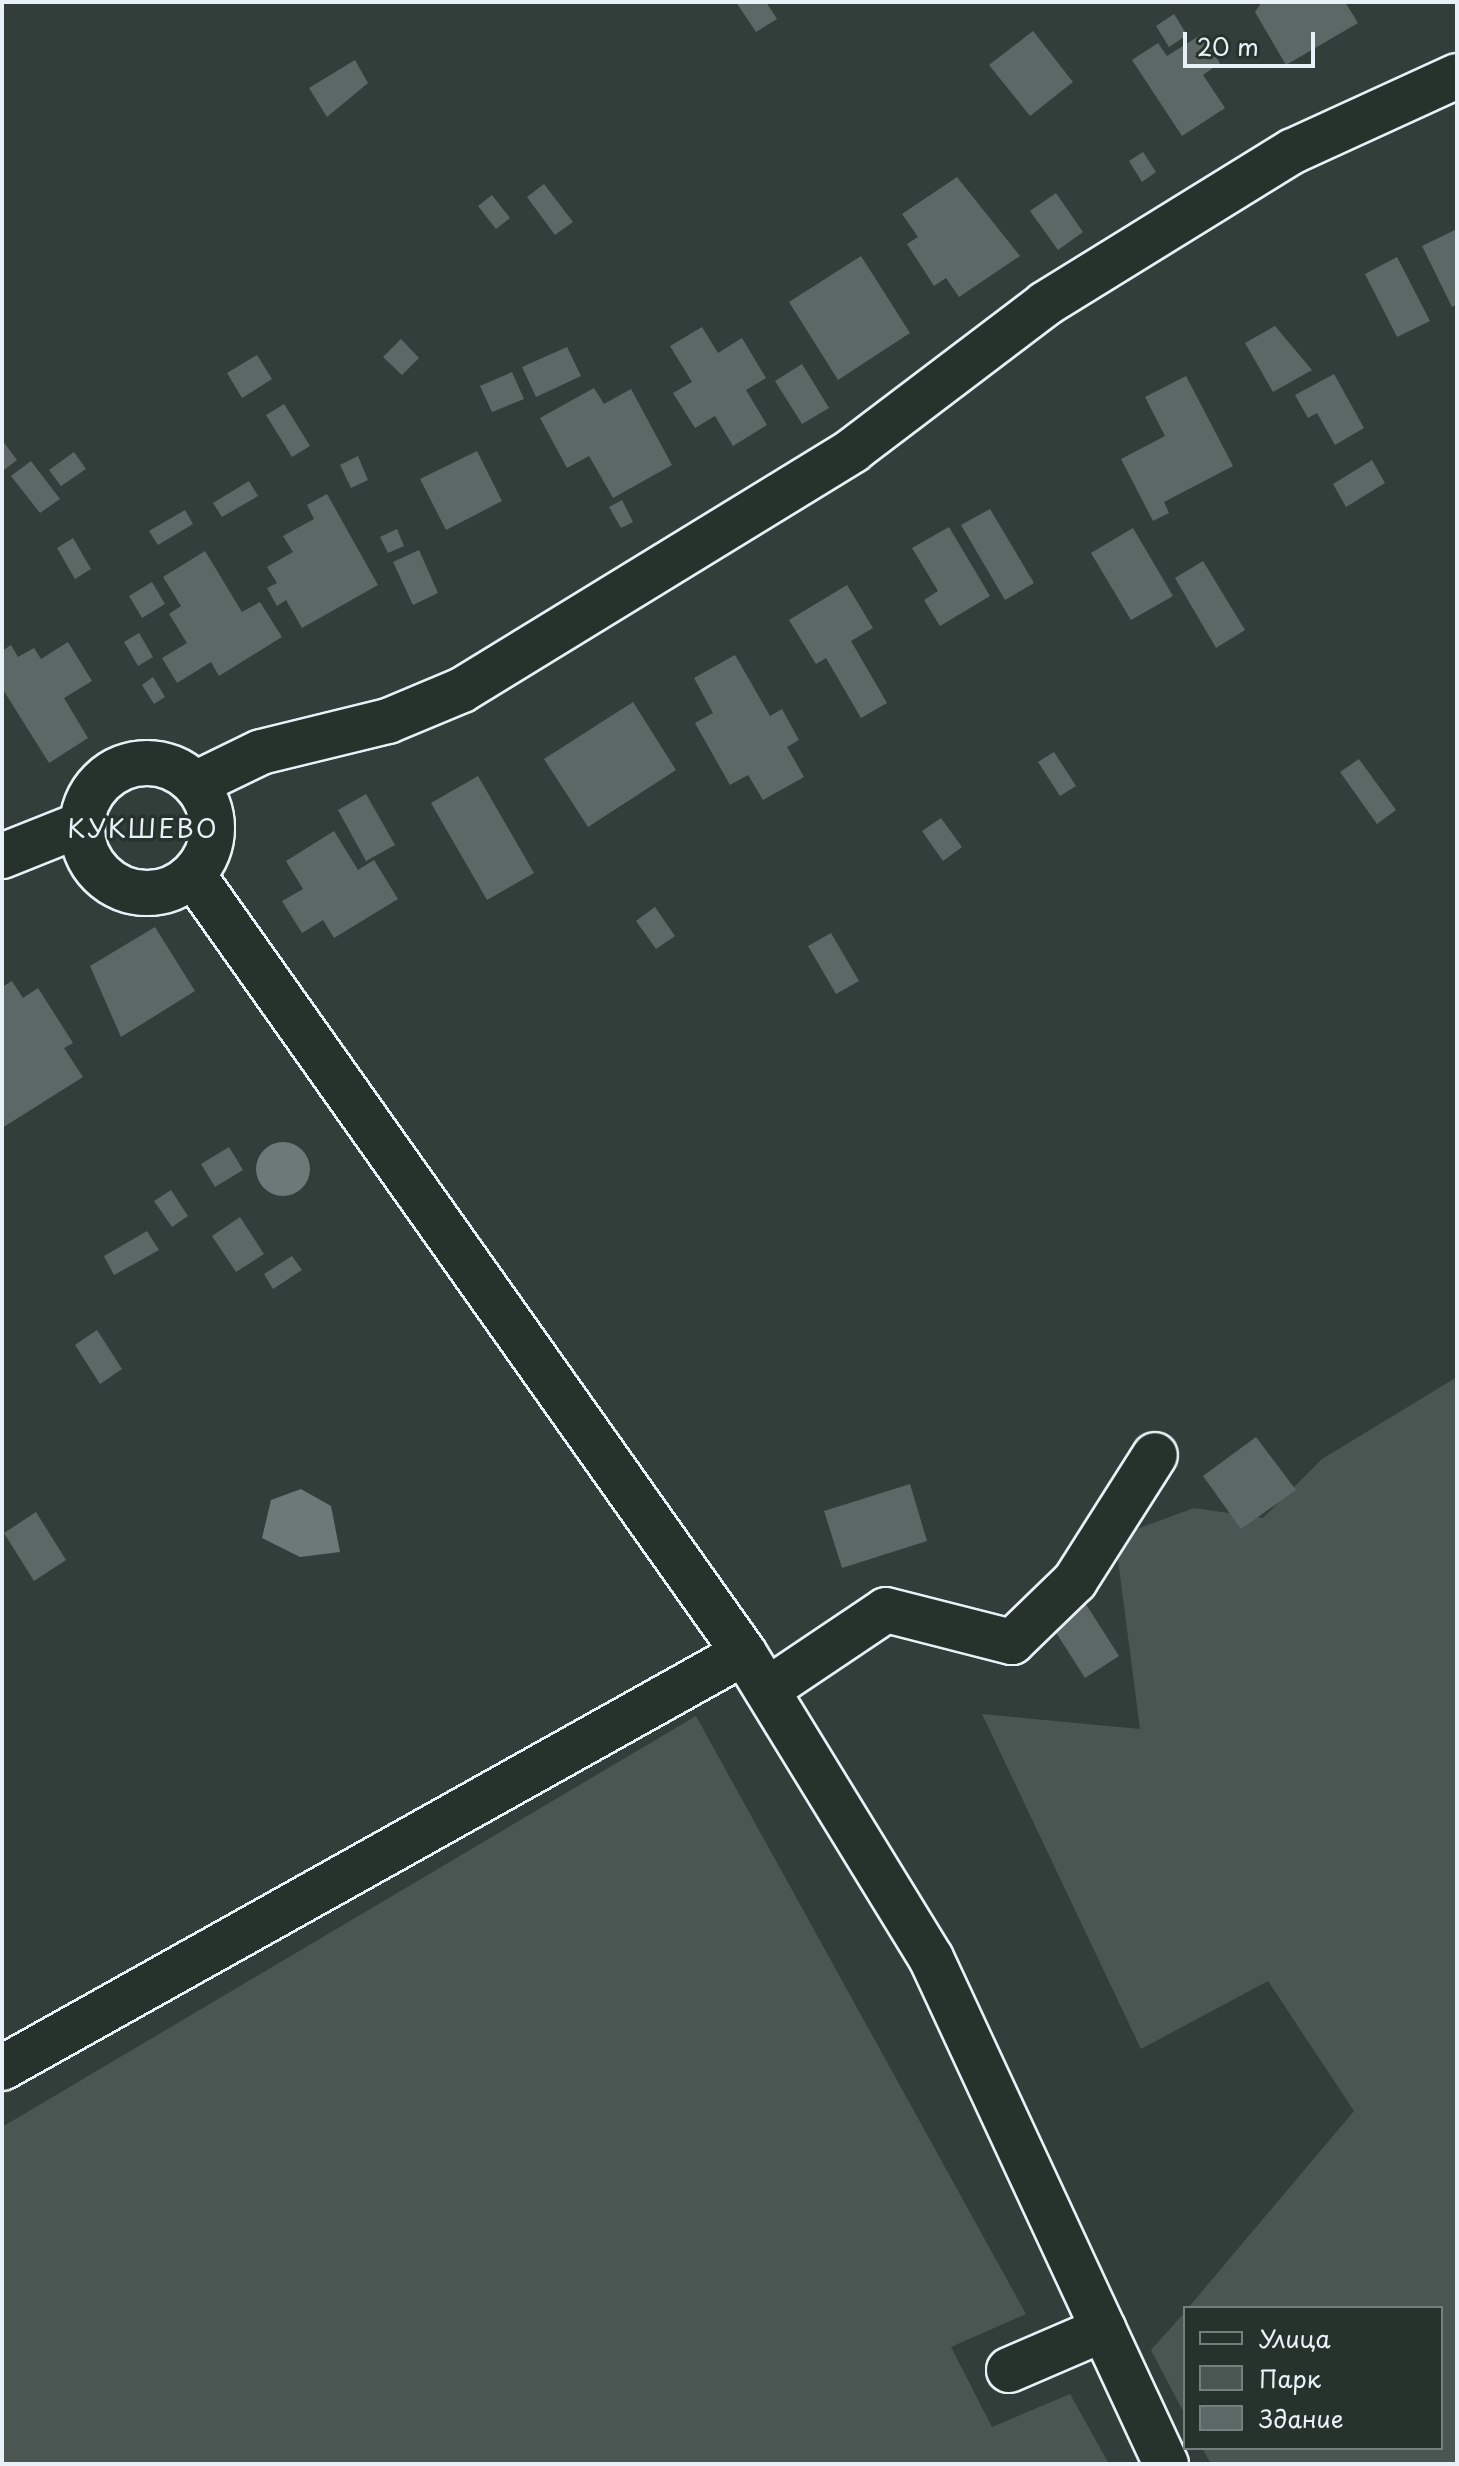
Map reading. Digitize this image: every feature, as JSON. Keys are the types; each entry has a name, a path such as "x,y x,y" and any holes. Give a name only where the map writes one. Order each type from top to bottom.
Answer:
{"street":[{"path":"195,784 261,752 388,721 462,690 853,450 1045,304 1293,151 1457,76"},
{"path":"159,764 195,784 212,822 211,843 193,875 171,889 130,892 94,867 82,824 98,784 115,771 159,764"},
{"path":"2,856 82,824"},
{"path":"193,875 744,1653 767,1690 931,1958 1166,2464"},
{"path":"767,1690 886,1610 1012,1642 1075,1581 1155,1455"},
{"path":"2,2068 744,1653"},
{"path":"1009,2370 1104,2329"}],"green space":[{"path":"1457,1377 1457,2464 1211,2464 1203,2450 1443,2450 1443,2306 1190,2306 1354,2111 1268,1981 1141,2049 982,1714 1140,1729 1115,1537 1194,1508 1263,1518 1322,1459"},
{"path":"696,1716 1026,2314 951,2347 992,2427 1070,2394 1109,2464 2,2464 2,2127"},
{"path":"1183,2314 1183,2411 1151,2350"}],"shaded area":[{"path":"283,1142 302,1150 310,1169 302,1188 283,1196 264,1188 256,1169 264,1150"},
{"path":"301,1489 331,1506 340,1552 300,1557 262,1538 271,1500"}],"building":[{"path":"736,2 766,2 777,19 756,32"},
{"path":"1262,2 1345,2 1358,23 1286,65 1255,12"},
{"path":"1174,14 1187,35 1169,47 1156,26"},
{"path":"1033,31 1073,82 1030,116 989,65"},
{"path":"1202,34 1220,63 1203,75 1225,108 1182,136 1132,60 1158,43 1167,56"},
{"path":"355,60 368,83 327,117 309,88"},
{"path":"1143,152 1156,172 1142,182 1129,161"},
{"path":"957,177 1020,256 959,297 946,278 934,286 907,244 918,237 902,214"},
{"path":"544,184 573,222 555,235 527,197"},
{"path":"1056,193 1083,232 1058,250 1030,211"},
{"path":"492,195 510,218 496,229 478,206"},
{"path":"1457,229 1457,304 1452,307 1422,246"},
{"path":"861,256 910,333 838,380 789,302"},
{"path":"1397,257 1430,321 1397,337 1365,274"},
{"path":"1275,326 1312,370 1273,392 1245,343"},
{"path":"702,327 718,353 742,338 766,378 746,390 767,425 733,446 715,416 695,428 673,393 692,382 670,346"},
{"path":"401,339 419,358 402,375 383,357"},
{"path":"567,347 581,376 536,397 522,367"},
{"path":"257,355 272,379 242,398 227,373"},
{"path":"802,364 829,408 802,424 775,381"},
{"path":"512,372 524,399 492,412 480,386"},
{"path":"1334,374 1364,428 1335,445 1317,413 1308,418 1295,395"},
{"path":"1186,376 1233,466 1164,502 1169,513 1153,521 1121,459 1165,436 1145,397"},
{"path":"594,388 604,404 631,389 672,465 613,498 589,456 567,468 540,418"},
{"path":"284,404 310,446 292,457 266,415"},
{"path":"2,440 17,460 4,470 2,466"},
{"path":"477,451 502,501 446,530 420,479"},
{"path":"74,452 86,469 61,486 49,470"},
{"path":"358,456 368,480 351,488 340,465"},
{"path":"1372,460 1385,483 1346,507 1333,484"},
{"path":"31,461 60,499 40,513 11,476"},
{"path":"249,481 258,496 222,517 213,503"},
{"path":"327,494 378,585 302,628 286,600 277,606 267,588 277,583 267,567 293,552 283,536 314,519 307,505"},
{"path":"622,500 633,522 621,528 609,507"},
{"path":"990,509 1034,583 1005,600 961,525"},
{"path":"185,510 193,524 158,545 149,531"},
{"path":"949,527 990,596 940,626 924,600 938,591 912,548"},
{"path":"1133,528 1173,596 1131,620 1091,553"},
{"path":"397,529 404,546 388,553 380,537"},
{"path":"73,538 91,569 75,579 57,548"},
{"path":"419,550 438,593 413,605 393,562"},
{"path":"205,551 242,612 260,602 282,637 219,676 211,662 177,683 162,658 187,643 169,614 181,606 163,577"},
{"path":"1203,561 1245,630 1216,648 1175,578"},
{"path":"152,582 165,604 142,618 129,596"},
{"path":"847,585 873,628 851,641 887,703 861,718 826,658 816,664 789,620"},
{"path":"139,633 153,657 138,666 124,642"},
{"path":"68,642 92,681 64,698 88,738 49,763 2,688 2,651 11,645 18,657 34,648 41,659"},
{"path":"735,655 770,716 782,709 799,740 787,747 804,777 763,800 748,775 730,785 695,723 713,713 694,678"},
{"path":"153,677 165,697 154,704 142,685"},
{"path":"633,702 676,770 588,827 544,759"},
{"path":"1054,752 1076,786 1060,796 1038,762"},
{"path":"1359,759 1396,810 1377,824 1340,772"},
{"path":"478,776 534,873 487,900 431,803"},
{"path":"366,794 395,845 366,861 338,810"},
{"path":"941,818 962,847 943,861 922,831"},
{"path":"334,831 358,870 374,860 398,899 334,938 323,920 302,933 282,901 303,889 286,861"},
{"path":"655,907 675,936 656,949 636,921"},
{"path":"155,927 195,991 121,1037 90,966"},
{"path":"831,933 859,981 836,994 808,946"},
{"path":"12,981 23,998 38,988 73,1043 64,1048 83,1077 2,1128 2,987"},
{"path":"229,1147 243,1170 215,1187 201,1164"},
{"path":"171,1190 188,1216 172,1227 154,1201"},
{"path":"240,1217 264,1254 236,1272 212,1236"},
{"path":"147,1231 159,1250 114,1275 104,1256"},
{"path":"292,1256 302,1270 273,1289 264,1274"},
{"path":"97,1330 122,1369 100,1384 75,1345"},
{"path":"1256,1437 1296,1490 1241,1529 1203,1476"},
{"path":"910,1484 927,1541 842,1568 824,1511"},
{"path":"36,1512 66,1560 34,1581 4,1533"},
{"path":"1082,1598 1119,1656 1085,1678 1048,1620"}],"district":[{"name":"КУКШЕВО","path":"143,828"}]}
